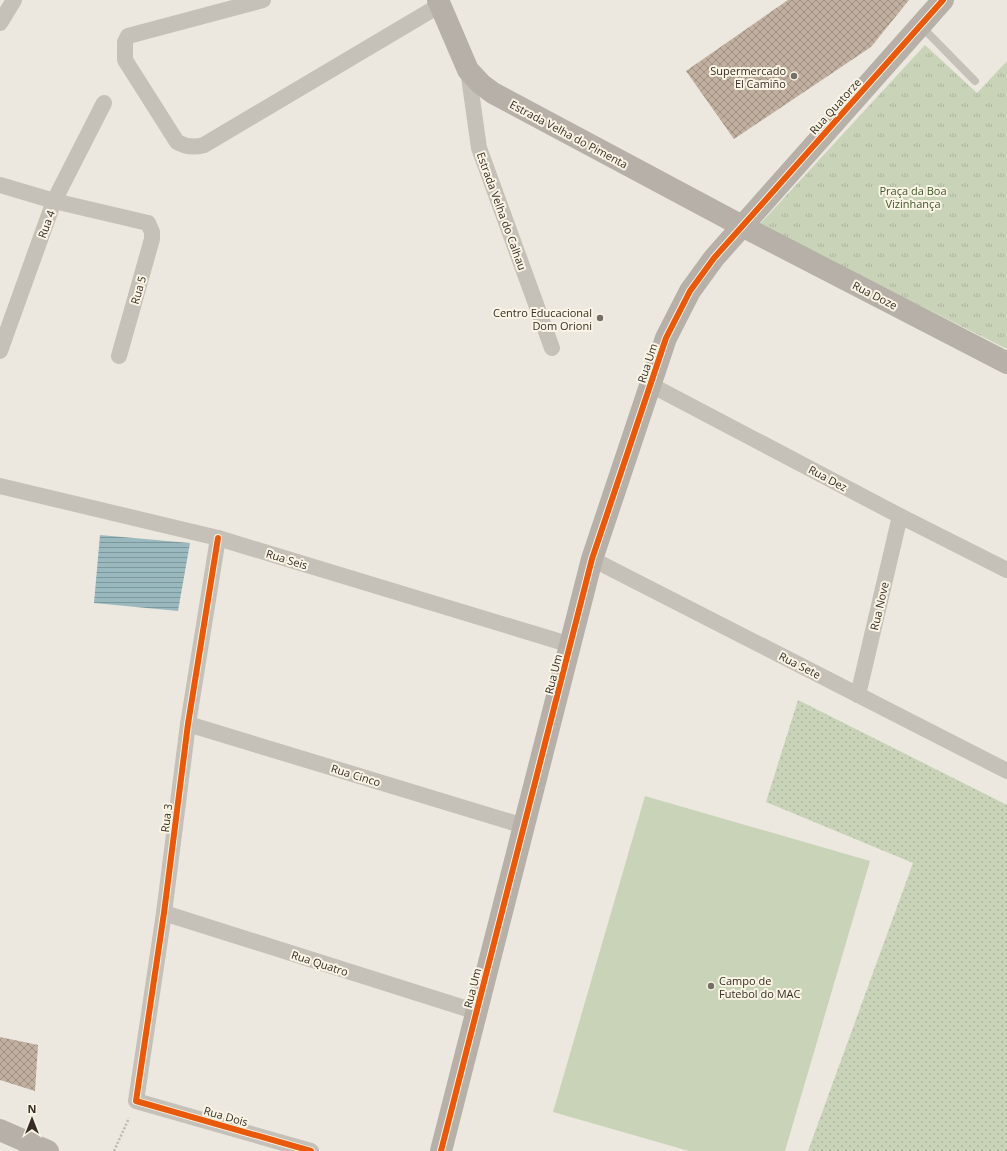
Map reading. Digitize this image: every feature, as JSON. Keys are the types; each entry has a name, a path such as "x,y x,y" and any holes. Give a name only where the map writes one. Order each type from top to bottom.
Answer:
{"street":[{"path":"0,23 14,0"},
{"path":"263,0 128,36 125,42 125,60 177,142 192,147 204,146 439,3"},
{"name":"Rua Quatorze","path":"742,226 943,0"},
{"name":"Estrada Velha do Pimenta","path":"439,3 468,70 481,84 507,102 742,226"},
{"name":"Estrada Velha do Calhau","path":"468,70 479,148 552,348"},
{"name":"Rua 4","path":"0,350 54,201 104,103"},
{"path":"0,185 54,201"},
{"name":"Rua 5","path":"54,201 148,224 152,232 152,239 119,356"},
{"name":"Rua Doze","path":"742,226 1007,363"},
{"name":"Rua Um","path":"441,1151 592,559 666,338 690,292 714,258 742,226"},
{"name":"Rua Dez","path":"651,385 900,516 1007,570"},
{"name":"Rua Seis","path":"0,486 218,538 571,645"},
{"name":"Rua Nove","path":"858,695 900,516"},
{"name":"Rua 3","path":"136,1101 164,913 188,724 218,538"},
{"name":"Rua Sete","path":"592,559 1007,771"},
{"name":"Rua Cinco","path":"188,724 524,826"},
{"name":"Rua Quatro","path":"164,913 476,1012"},
{"name":"Rua Dois","path":"136,1101 311,1151"},
{"path":"0,1130 48,1151"}],"lane":[{"path":"921,25 975,81"}],"path":[{"path":"114,1151 136,1101"}],"green space":[{"name":"Praça da Boa Vizinhança","path":"925,45 977,93 1007,61 1007,349 759,225"},
{"path":"798,700 1007,805 1007,1151 808,1151 913,863 766,802"},
{"name":"Campo de Futebol do MAC","path":"645,796 870,861 785,1151 689,1151 553,1112"}],"water":[{"path":"100,535 190,543 178,611 94,603"}],"building":[{"name":"Supermercado El Camiño","path":"788,0 909,0 871,47 734,139 686,71"},
{"path":"0,1037 38,1045 35,1091 0,1080"}],"cycle path":[{"path":"441,1151 592,559 666,338 690,291 714,258 943,0"},
{"path":"218,538 188,724 164,913 136,1101 311,1151"}],"place":[{"name":"Supermercado El Camiño","path":"794,76"},
{"name":"Centro Educacional Dom Orioni","path":"600,318"},
{"name":"Campo de Futebol do MAC","path":"711,986"}]}
